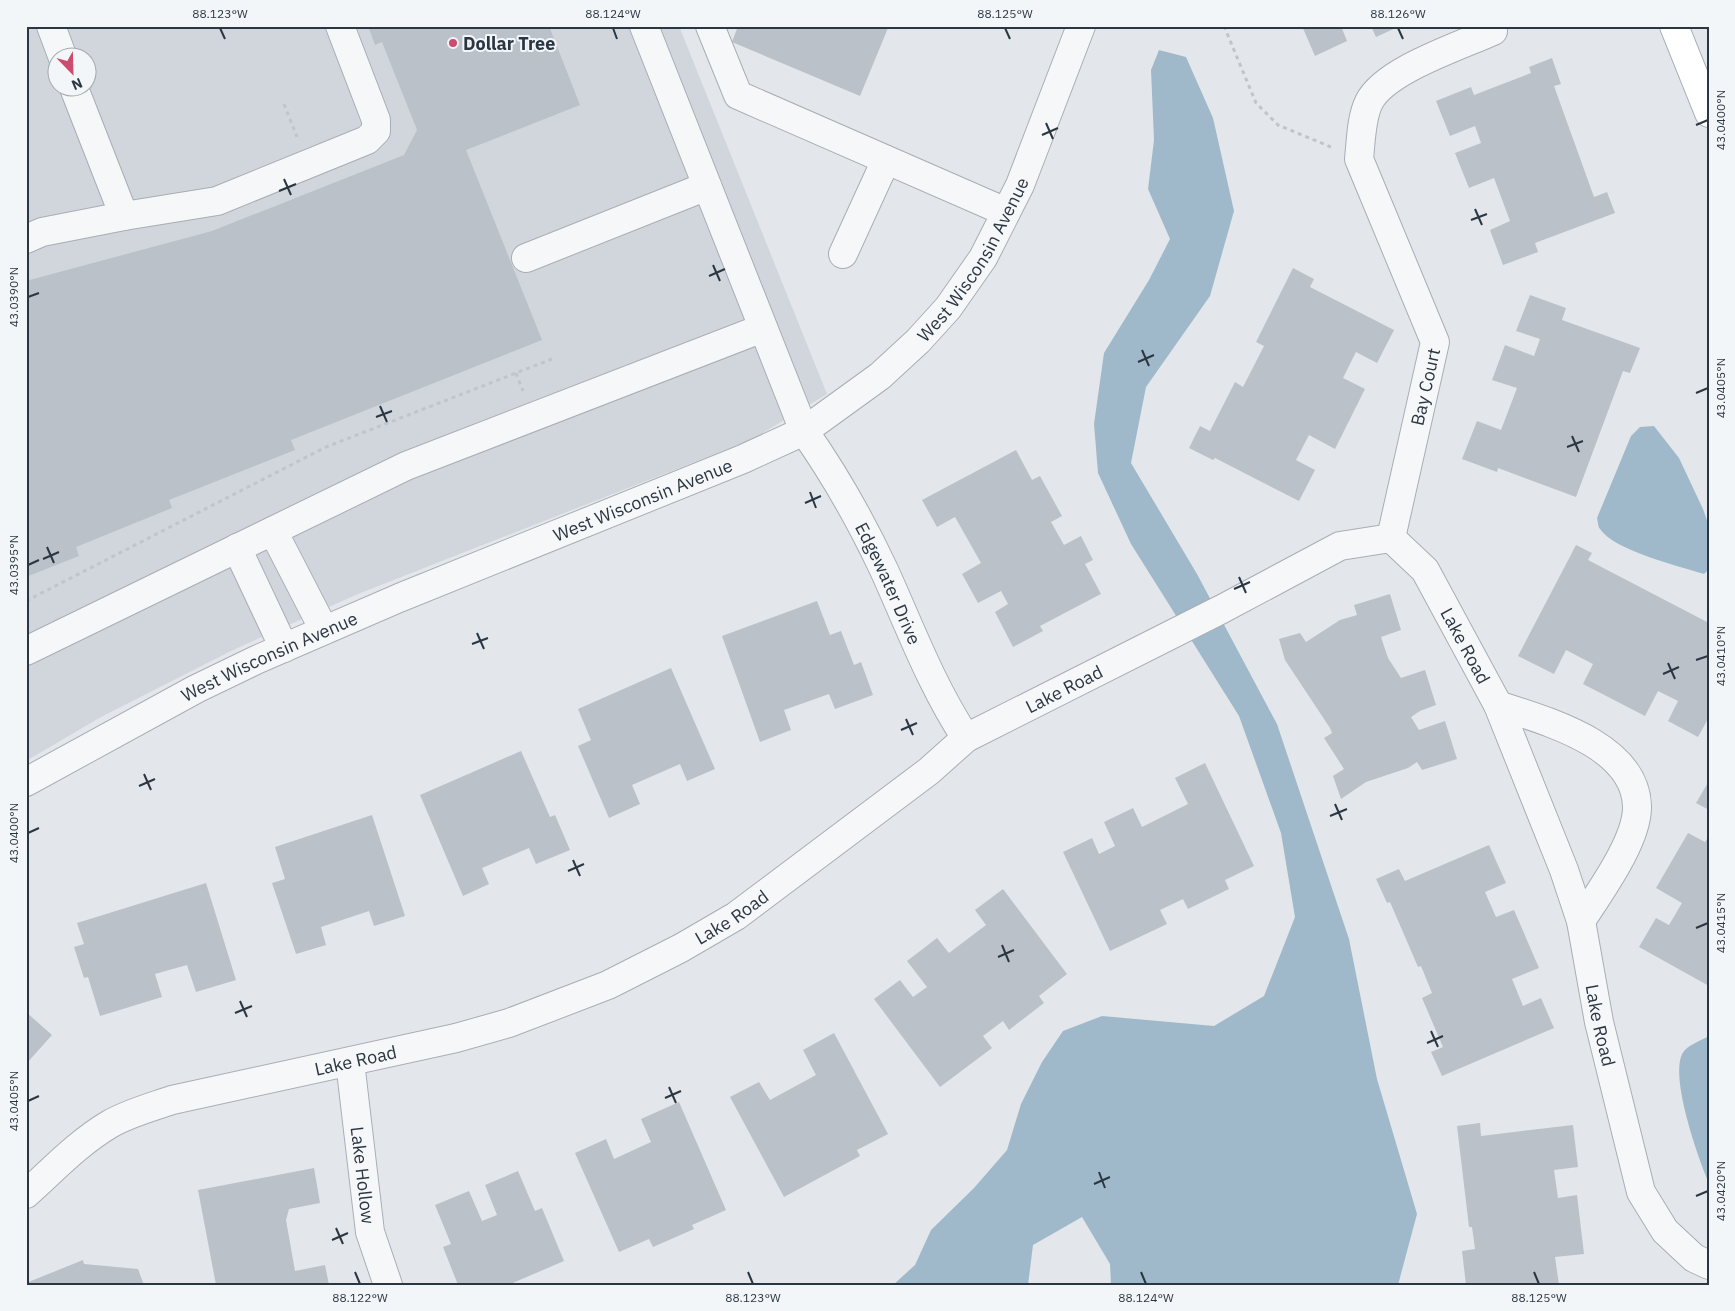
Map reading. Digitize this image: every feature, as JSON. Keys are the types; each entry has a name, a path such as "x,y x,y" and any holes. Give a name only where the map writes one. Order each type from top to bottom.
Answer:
{"main road":[{"path":"1674,26 1709,113"}],"street":[{"path":"51,26 59,48"},
{"path":"26,238 42,232 124,216 217,201 367,140 376,131 376,120 340,26"},
{"name":"Edgewater Drive","path":"644,26 804,431 836,476 884,570 926,667 948,711 966,738"},
{"path":"710,26 738,96 1006,212"},
{"name":"West Wisconsin Avenue","path":"26,782 196,689 284,648 734,463 804,431 880,376 918,341 948,308 983,258 1020,185 1081,26"},
{"path":"1359,159 1368,104 1375,93 1401,72 1493,31"},
{"path":"78,98 124,216"},
{"name":"Bay Court","path":"1359,159 1435,342 1392,538"},
{"path":"843,254 886,160"},
{"path":"526,258 707,186"},
{"path":"26,651 406,466 763,328"},
{"path":"273,531 324,630"},
{"name":"Lake Road","path":"26,1194 56,1164 112,1124 172,1100 350,1062 509,1024 608,985 681,948 736,916 929,771 966,738 1222,609 1340,546 1392,538 1425,570 1498,705 1564,870 1581,921 1599,1022 1640,1192 1665,1231 1694,1258 1709,1265"},
{"path":"237,548 284,648"},
{"path":"1498,705 1589,738 1614,759 1633,785 1637,807 1631,832 1622,855 1581,921"},
{"name":"Lake Hollow","path":"350,1062 370,1232 388,1285"}],"path":[{"path":"1224,26 1256,103 1278,125 1359,159"},
{"path":"26,601 326,448 552,359"}],"shaded area":[{"path":"26,26 679,26 827,394 753,439 358,594 233,650 101,717 26,761"}],"water":[{"path":"1159,50 1186,57 1213,118 1234,211 1210,296 1146,387 1131,463 1197,574 1277,724 1349,939 1377,1079 1417,1214 1398,1285 1111,1285 1110,1264 1082,1217 1033,1245 1028,1285 893,1285 915,1265 931,1230 974,1188 1007,1150 1021,1104 1042,1062 1063,1031 1102,1016 1214,1026 1264,996 1295,917 1281,833 1239,716 1131,544 1098,473 1094,424 1104,353 1149,280 1170,239 1148,189 1154,140 1151,70"},
{"path":"1654,426 1679,458 1709,526 1709,569 1704,574 1633,551 1608,537 1599,527 1597,518 1631,436 1640,427"},
{"path":"1709,1036 1709,1183 1686,1115 1679,1075 1680,1060 1685,1050"}],"building":[{"path":"368,26 549,26 580,105 466,150 542,340 291,440 295,450 169,500 172,508 76,547 79,556 26,577 26,281 212,231 404,155 417,130 382,42 375,45"},
{"path":"738,26 883,26 888,28 860,96 732,42"},
{"path":"1302,26 1341,26 1347,41 1315,56"},
{"path":"1371,26 1400,26 1376,37"},
{"path":"1552,58 1561,84 1554,86 1594,197 1607,192 1615,213 1535,243 1538,252 1503,265 1490,230 1510,221 1494,178 1469,188 1455,153 1481,143 1475,126 1450,136 1436,101 1471,87 1474,95 1531,73 1529,67"},
{"path":"1293,268 1314,279 1310,287 1394,330 1377,363 1356,352 1343,378 1365,389 1335,449 1309,435 1296,460 1315,470 1299,501 1215,458 1213,460 1189,448 1200,426 1210,431 1235,382 1243,387 1264,346 1256,342"},
{"path":"1530,295 1566,308 1562,320 1640,348 1630,373 1623,371 1576,497 1498,468 1497,472 1462,459 1477,421 1501,430 1517,388 1492,380 1505,345 1534,356 1540,339 1516,331"},
{"path":"1016,450 1032,480 1040,476 1062,516 1051,522 1064,545 1081,536 1093,560 1085,564 1101,594 1040,626 1043,631 1013,647 995,612 1008,604 1001,591 978,603 962,574 981,563 955,517 937,527 922,500"},
{"path":"1576,545 1592,553 1588,560 1709,623 1709,717 1698,737 1668,721 1678,701 1658,691 1645,716 1583,684 1593,664 1566,650 1554,674 1518,656"},
{"path":"1390,594 1401,630 1381,637 1388,658 1401,678 1425,670 1436,705 1420,711 1411,717 1419,730 1445,721 1457,759 1422,770 1417,762 1408,768 1366,782 1341,799 1333,776 1344,769 1324,738 1332,733 1285,660 1279,639 1300,633 1306,642 1340,620 1357,615 1354,605"},
{"path":"817,601 830,635 841,631 854,665 861,662 873,695 835,709 829,694 784,710 791,730 760,742 722,636"},
{"path":"671,668 715,769 687,781 680,764 632,785 640,804 609,818 578,746 591,740 578,709"},
{"path":"521,751 550,817 555,815 570,850 536,864 529,848 482,868 489,884 463,896 420,795"},
{"path":"1205,763 1254,866 1225,880 1229,889 1188,909 1183,899 1160,910 1167,924 1110,951 1063,852 1092,838 1099,854 1115,846 1104,822 1133,808 1142,827 1188,804 1175,778"},
{"path":"1709,781 1709,810 1696,803"},
{"path":"372,815 405,916 374,926 369,911 321,927 326,945 296,954 272,883 285,879 275,847"},
{"path":"1688,833 1705,842 1709,836 1709,986 1639,947 1656,918 1669,925 1682,903 1656,888"},
{"path":"1489,845 1506,883 1485,892 1496,917 1514,910 1539,968 1512,979 1523,1006 1541,998 1554,1028 1442,1076 1431,1052 1443,1047 1422,998 1432,993 1421,966 1418,967 1390,902 1387,903 1376,879 1399,869 1405,881"},
{"path":"206,883 236,980 196,992 187,965 155,974 162,997 100,1016 88,977 84,978 74,947 84,944 77,923"},
{"path":"1003,889 1067,974 1039,996 1044,1003 1009,1030 1003,1021 983,1036 992,1048 940,1087 874,999 900,980 913,997 927,987 907,961 937,938 949,953 986,925 975,910"},
{"path":"26,1012 52,1035 26,1064"},
{"path":"834,1033 888,1134 857,1150 860,1156 784,1197 730,1097 759,1082 770,1100 816,1075 803,1050"},
{"path":"679,1102 726,1210 692,1225 694,1229 653,1247 649,1239 619,1252 575,1153 606,1139 614,1159 651,1142 641,1119"},
{"path":"1480,1123 1481,1136 1573,1125 1578,1167 1554,1170 1558,1198 1577,1195 1584,1254 1555,1257 1559,1285 1466,1285 1462,1251 1475,1249 1472,1227 1469,1227 1457,1126"},
{"path":"314,1168 320,1203 289,1209 286,1220 295,1271 325,1265 329,1285 216,1285 198,1190"},
{"path":"518,1171 535,1211 542,1208 564,1261 508,1285 458,1285 443,1247 451,1244 435,1205 469,1191 482,1221 497,1215 485,1185"},
{"path":"83,1260 84,1264 138,1269 144,1285 26,1285 26,1283"}],"place":[{"name":"Dollar Tree","path":"453,43"}]}
